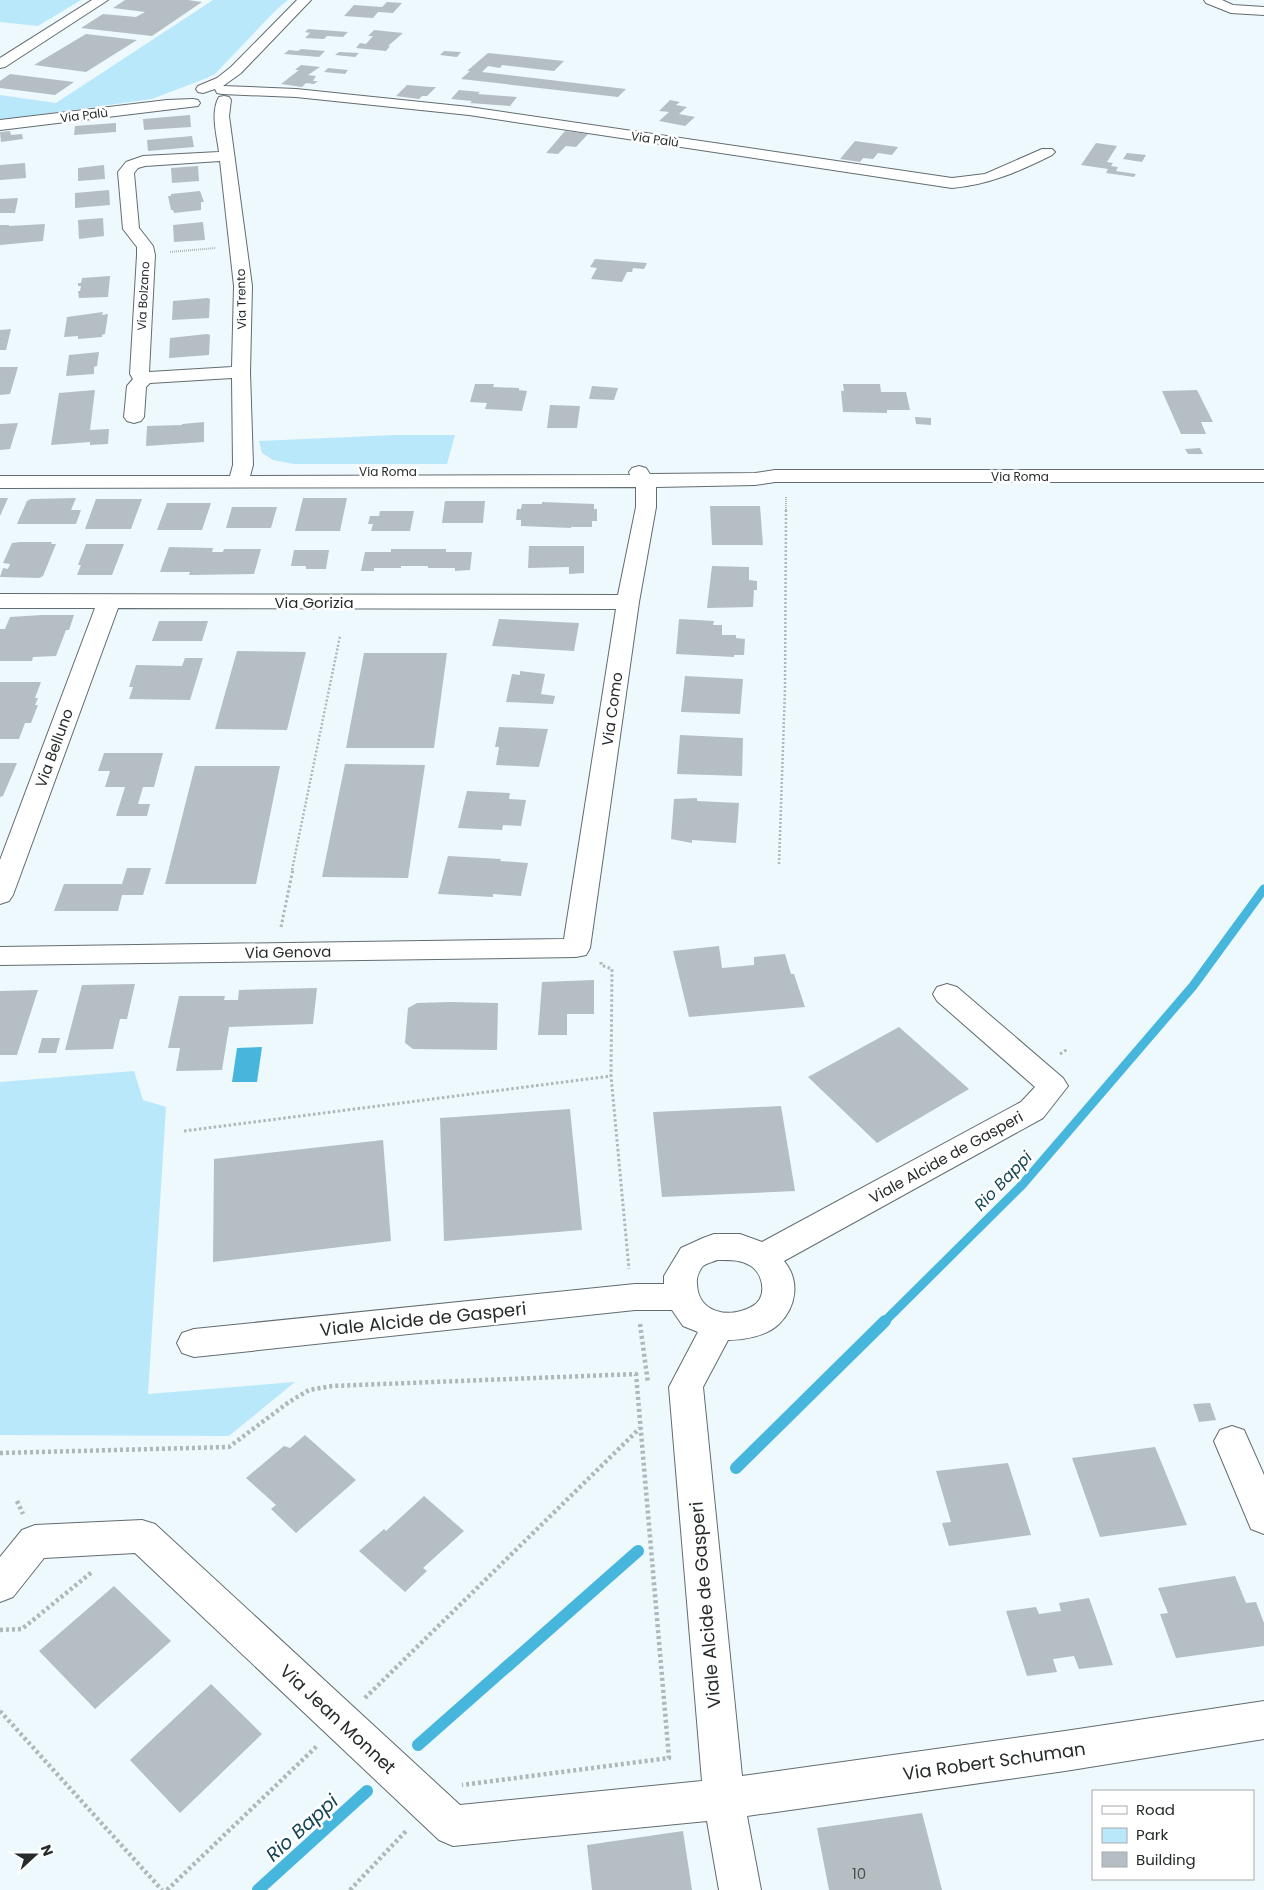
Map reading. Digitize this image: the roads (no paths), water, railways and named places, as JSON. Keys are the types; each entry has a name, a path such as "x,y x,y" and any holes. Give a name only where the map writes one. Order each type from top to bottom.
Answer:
{"street":[{"path":"0,64 101,0"},
{"path":"212,97 304,0"},
{"path":"1211,0 1231,9 1264,11"},
{"path":"0,50 19,52"},
{"name":"Via Palù","path":"0,125 256,91 469,111 952,183 974,182 994,177 1047,152"},
{"name":"Via Trento","path":"212,97 227,156 243,286 241,372 244,436 240,476"},
{"name":"Via Bolzano","path":"144,378 139,374 146,254 144,246 130,229 126,172 132,165 143,162 227,156"},
{"path":"134,417 137,386 144,378 241,372"},
{"name":"Via Roma","path":"0,470 538,482 642,476 755,479 780,476 1264,476"},
{"name":"Via Roma","path":"0,482 240,476"},
{"name":"Via Como","path":"576,948 628,602 646,507 646,486 642,476"},
{"name":"Via Gorizia","path":"0,601 628,602"},
{"name":"Via Belluno","path":"0,895 108,601"},
{"name":"Via Genova","path":"0,956 576,948"},
{"name":"Viale Alcide de Gasperi","path":"763,1257 1032,1110 1053,1086 947,994"},
{"path":"714,1247 740,1247 763,1257 777,1275 779,1296 767,1315 745,1326 718,1326 695,1316 681,1297 680,1276 692,1258 714,1247"},
{"name":"Viale Alcide de Gasperi","path":"194,1343 635,1297 681,1297"},
{"name":"Viale Alcide de Gasperi","path":"718,1326 686,1387 712,1686 724,1799 740,1890"},
{"path":"1232,1441 1264,1518"},
{"name":"Via Jean Monnet","path":"1,1585 35,1542 142,1536 343,1721 453,1826 724,1799"},
{"name":"Via Robert Schuman","path":"724,1799 1065,1751 1264,1720"}],"water":[{"path":"262,1047 257,1082 232,1082 237,1048"}],"waterway":[{"name":"Rio Bappi","path":"884,1322 1022,1185 1193,986 1264,889"},
{"name":"Rio Bappi","path":"736,1468 885,1321"},
{"path":"418,1745 638,1551"},
{"name":"Rio Bappi","path":"258,1890 367,1791"}]}
